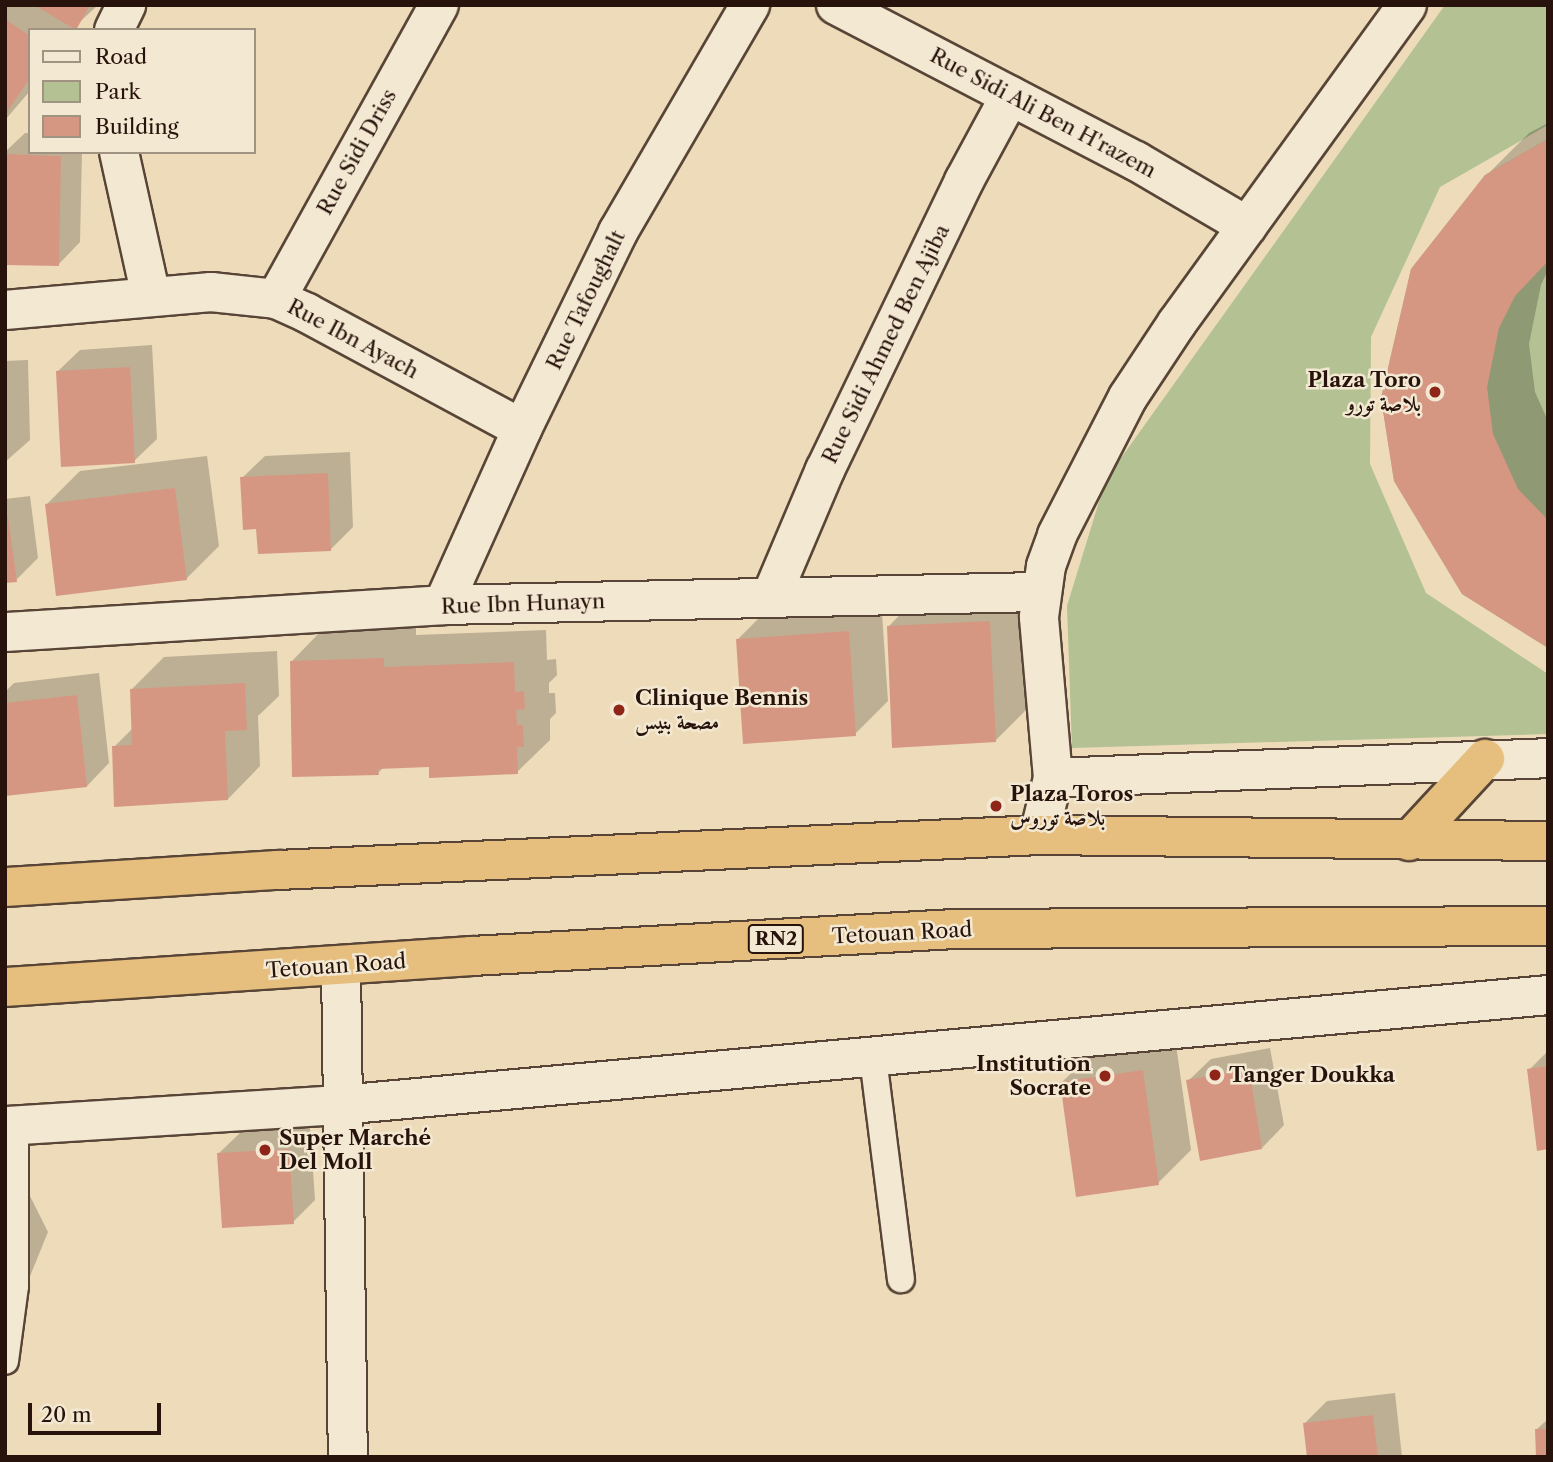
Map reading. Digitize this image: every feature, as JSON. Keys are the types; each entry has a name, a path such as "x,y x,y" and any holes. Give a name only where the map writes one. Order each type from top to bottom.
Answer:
{"highway":[{"path":"1409,841 1485,759"},
{"path":"5,887 305,868 1039,835 1548,841"},
{"name":"Tetouan Road","path":"5,987 953,929 1548,926"}],"street":[{"path":"115,28 126,5"},
{"name":"Rue Sidi Driss","path":"276,299 439,5"},
{"name":"Rue Tafoughalt","path":"443,605 522,429 618,232 750,5"},
{"name":"Rue Sidi Ali Ben H'razem","path":"836,5 1136,161 1247,226"},
{"path":"1039,835 1053,778 1042,673 1041,592 1057,535 1128,397 1247,226 1407,5"},
{"name":"Rue Sidi Ahmed Ben Ajiba","path":"771,597 825,470 964,181 1010,96"},
{"path":"119,154 151,296"},
{"name":"Rue Ibn Ayach","path":"5,310 211,292 276,299 522,429"},
{"name":"Rue Ibn Hunayn","path":"5,632 443,605 1041,592"},
{"path":"1053,778 1548,758"},
{"path":"341,966 340,1105 348,1457"},
{"path":"10,1126 340,1105 1548,995"}],"lane":[{"path":"873,1058 901,1279"},
{"path":"5,1361 15,1286 10,1126"}],"green space":[{"path":"1445,5 1548,5 1548,125 1440,187 1371,337 1370,464 1426,593 1548,674 1548,734 1072,748 1067,606 1106,479"},
{"name":"Plaza Toro بلاصة تورو","path":"1548,139 1548,648 1462,594 1394,481 1381,398 1411,269 1485,175"}],"building":[{"path":"34,5 90,5 77,28 73,28"},
{"path":"5,19 28,35 28,81 5,115"},
{"name":"Plaza Toro بلاصة تورو","path":"1548,139 1548,261 1515,296 1499,328 1487,387 1493,434 1518,489 1548,520 1548,648 1462,594 1394,481 1381,398 1411,269 1485,175"},
{"path":"5,154 61,156 59,266 5,265"},
{"path":"130,367 135,463 61,467 56,371"},
{"path":"328,473 331,551 258,554 256,529 243,530 240,477"},
{"path":"175,488 187,580 56,596 45,504"},
{"path":"5,517 8,517 17,582 5,583"},
{"path":"990,621 996,742 892,748 887,626"},
{"path":"849,631 856,736 743,744 736,639"},
{"path":"384,658 384,667 514,662 515,692 524,691 525,709 516,710 517,725 523,725 524,747 517,747 518,774 429,778 429,767 378,769 379,775 292,777 290,661"},
{"path":"245,683 247,730 225,731 228,800 114,807 112,746 132,745 130,689"},
{"path":"77,695 87,787 5,796 5,703"},
{"path":"1548,1066 1548,1149 1537,1151 1527,1069"},
{"path":"1249,1069 1262,1149 1200,1161 1186,1080"},
{"path":"1143,1070 1159,1185 1076,1197 1060,1082"},
{"path":"289,1149 294,1224 222,1228 217,1153"},
{"path":"1373,1415 1378,1457 1307,1457 1303,1423"},
{"path":"1535,1429 1548,1429 1548,1457 1536,1457"}],"place":[{"name":"Plaza Toro بلاصة تورو","path":"1435,392"},
{"name":"Clinique Bennis مصحة بنيس","path":"619,710"},
{"name":"Plaza Toros بلاصة توروس","path":"996,806"},
{"name":"Tanger Doukka","path":"1215,1075"},
{"name":"Institution Socrate","path":"1105,1076"},
{"name":"Super Marché Del Moll","path":"265,1150"}]}
